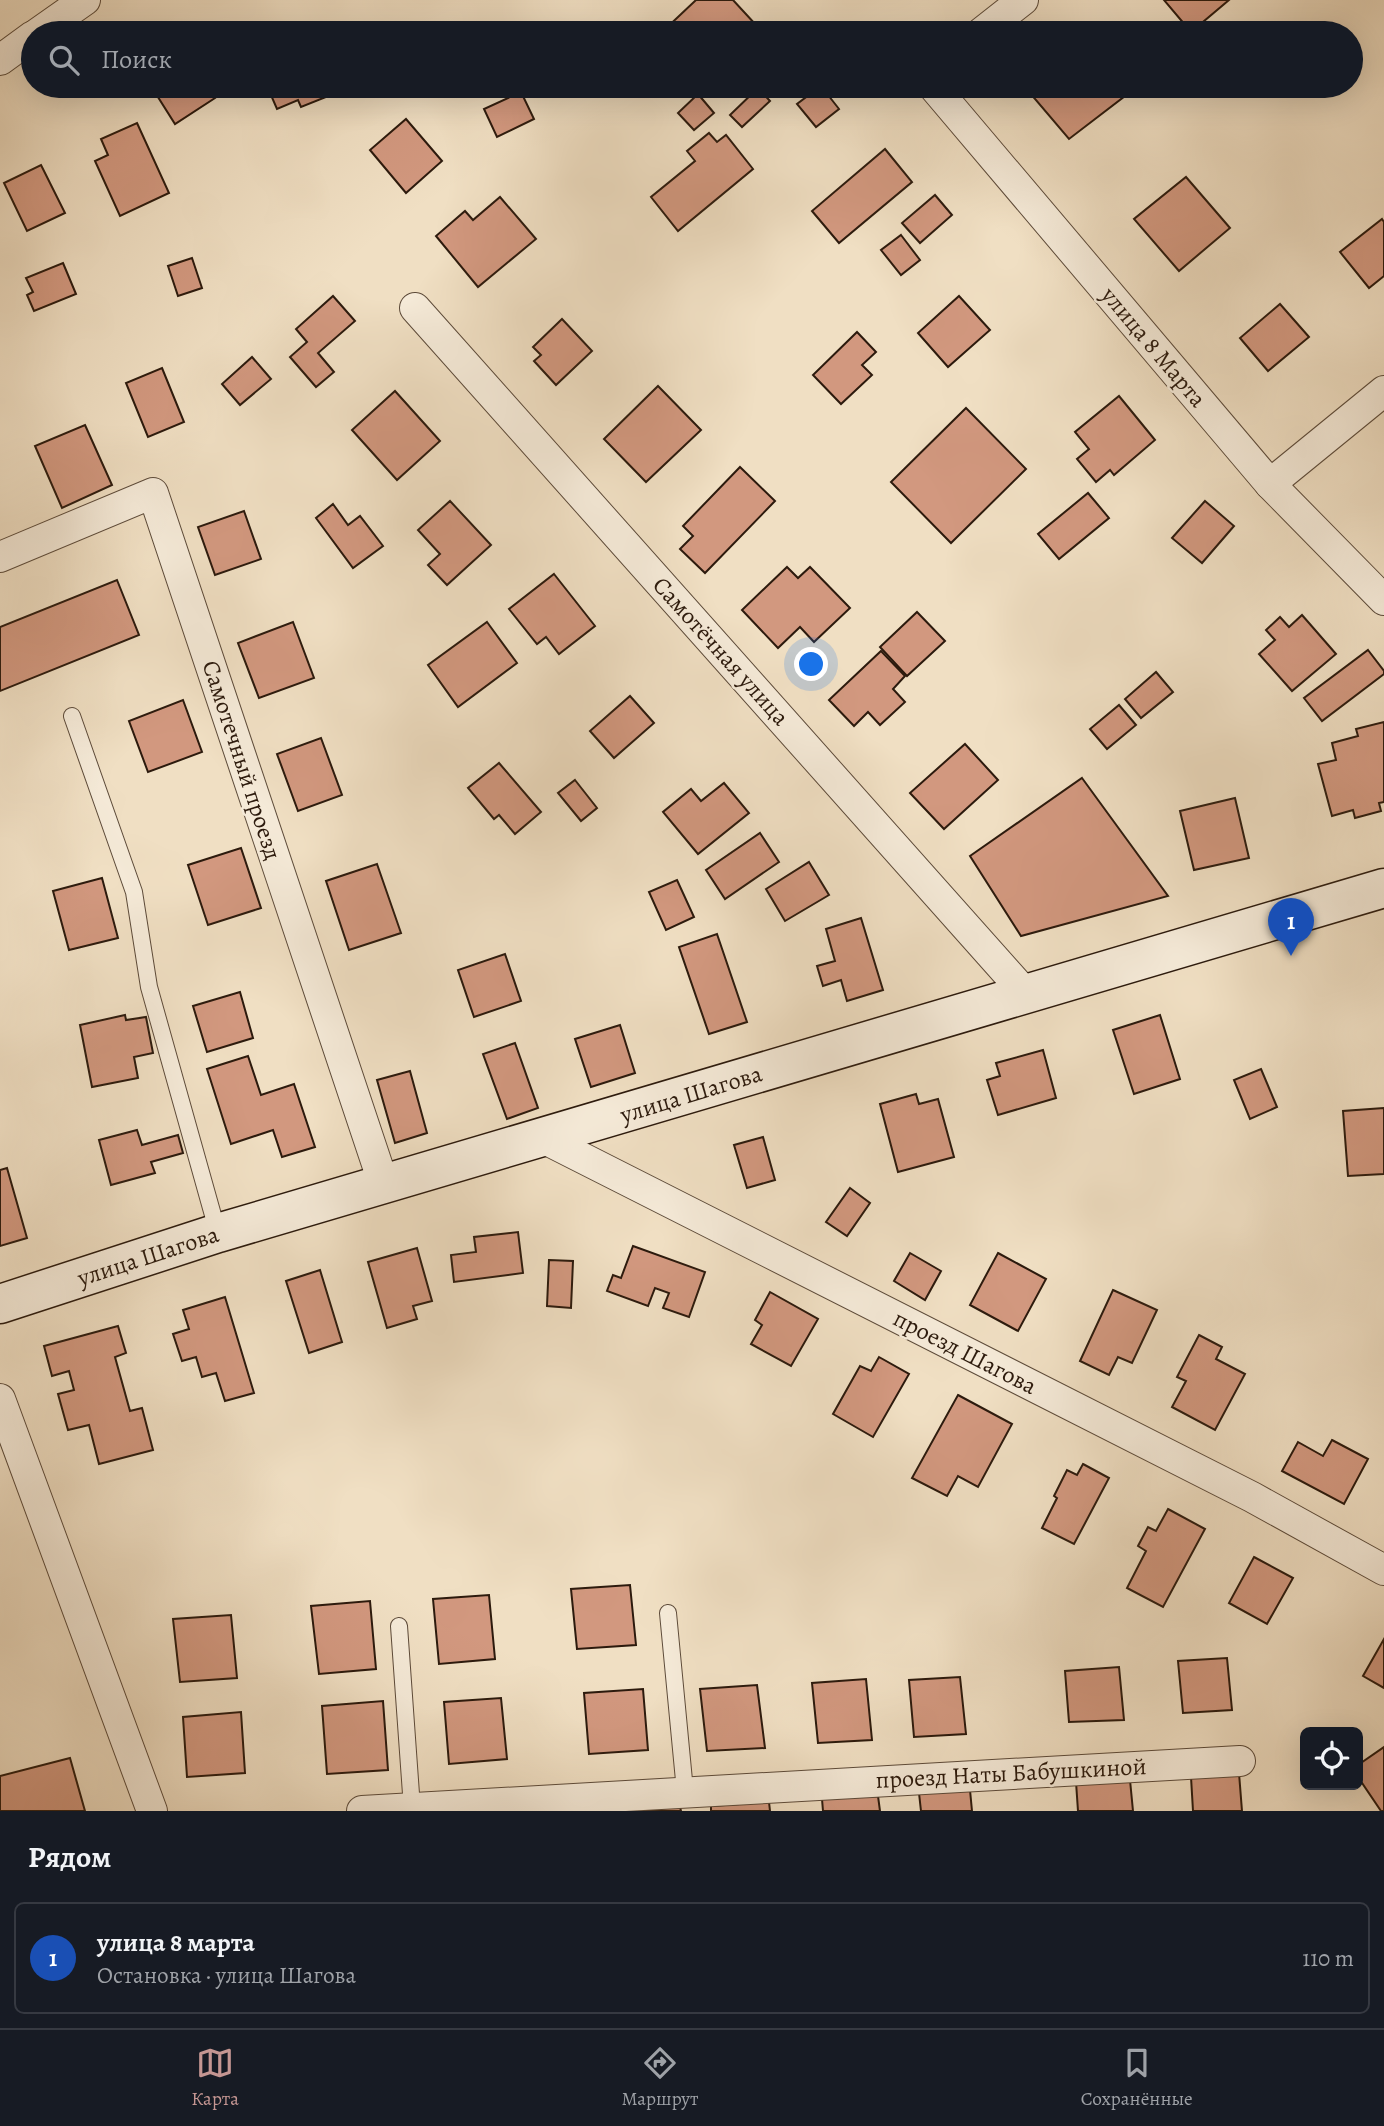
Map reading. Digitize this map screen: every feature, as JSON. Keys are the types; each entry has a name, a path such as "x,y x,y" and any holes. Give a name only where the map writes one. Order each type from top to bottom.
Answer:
{"main road":[{"name":"улица Шагова","path":"0,1304 218,1233 1384,888"}],"street":[{"path":"55,21 85,0"},
{"path":"996,21 1023,0"},
{"path":"0,60 21,45"},
{"name":"улица 8 Марта","path":"943,98 1270,484 1384,600"},
{"name":"Самотёчная улица","path":"415,308 1027,994"},
{"path":"1270,484 1384,391"},
{"name":"Самотечный проезд","path":"0,558 153,493 384,1185"},
{"name":"проезд Шагова","path":"543,1138 1252,1497 1384,1570"},
{"path":"0,1399 152,1811"},
{"name":"проезд Наты Бабушкиной","path":"362,1811 1240,1761"}],"lane":[{"path":"72,716 134,892 149,987 218,1233"},
{"path":"668,1613 685,1791"},
{"path":"399,1626 412,1808"}],"building":[{"path":"696,0 733,0 752,21 674,21"},
{"path":"1164,0 1229,0 1204,21 1182,21"},
{"path":"159,98 215,98 175,124"},
{"path":"272,98 324,98 301,107 298,100 277,109"},
{"path":"508,98 524,98 534,119 497,137 484,109"},
{"path":"694,98 701,98 714,113 694,130 678,113"},
{"path":"748,98 767,98 770,101 742,127 730,115"},
{"path":"805,98 830,98 839,109 816,127 797,104"},
{"path":"1034,98 1122,98 1069,139"},
{"path":"406,119 442,161 406,193 370,150"},
{"path":"137,123 169,193 120,216 95,161 108,155 101,139"},
{"path":"709,133 717,142 726,135 753,169 678,231 651,197 695,161 687,151"},
{"path":"885,149 912,182 839,243 812,211"},
{"path":"41,165 65,213 27,231 4,183"},
{"path":"1186,177 1230,228 1179,271 1134,219"},
{"path":"935,195 952,215 920,243 902,223"},
{"path":"500,197 536,239 478,287 436,236 465,211 473,220"},
{"path":"1382,219 1384,276 1369,288 1340,252"},
{"path":"901,235 920,260 901,275 881,250"},
{"path":"192,258 202,288 178,296 168,266"},
{"path":"63,263 76,294 34,311 27,295 33,292 26,278"},
{"path":"333,296 355,321 318,353 334,372 316,387 290,357 307,342 296,329"},
{"path":"959,296 990,330 948,367 918,333"},
{"path":"1280,304 1309,337 1268,371 1240,338"},
{"path":"562,319 592,351 556,385 534,361 541,355 533,347"},
{"path":"857,332 876,352 862,365 872,375 841,404 813,375"},
{"path":"252,357 271,379 240,405 222,384"},
{"path":"162,368 184,422 148,437 126,383"},
{"path":"658,386 701,430 646,482 604,439"},
{"path":"395,391 440,441 397,480 352,430"},
{"path":"1119,396 1155,440 1114,475 1110,470 1096,482 1077,459 1089,449 1075,432"},
{"path":"966,408 1026,469 951,543 891,482"},
{"path":"85,425 112,485 62,508 35,446"},
{"path":"740,467 775,501 705,573 680,549 693,536 683,526"},
{"path":"1088,493 1109,518 1059,559 1038,534"},
{"path":"450,501 491,545 447,585 428,565 440,554 418,530"},
{"path":"1205,501 1234,526 1202,563 1172,538"},
{"path":"333,504 348,525 360,516 383,546 353,568 316,518"},
{"path":"244,511 261,559 215,575 198,527"},
{"path":"787,567 798,578 810,567 850,608 814,642 800,627 778,648 742,610"},
{"path":"554,574 595,626 559,654 546,637 537,644 509,609"},
{"path":"117,580 139,635 0,691 0,627"},
{"path":"917,612 945,641 907,676 880,647"},
{"path":"1302,615 1336,654 1292,691 1259,654 1275,640 1266,630 1280,617 1289,627"},
{"path":"293,622 314,678 259,698 238,643"},
{"path":"487,622 517,663 458,707 428,665"},
{"path":"1368,650 1384,674 1322,721 1304,698"},
{"path":"881,651 905,676 893,689 905,702 880,725 868,712 854,726 829,700"},
{"path":"1156,672 1173,692 1141,718 1125,699"},
{"path":"630,696 654,723 614,758 590,731"},
{"path":"183,700 202,752 148,772 129,721"},
{"path":"1119,705 1136,725 1107,749 1090,729"},
{"path":"1384,722 1384,802 1379,803 1381,811 1355,818 1353,810 1332,816 1318,764 1336,760 1332,743 1358,736 1356,729"},
{"path":"321,738 342,795 298,811 277,754"},
{"path":"965,744 998,780 944,829 910,793"},
{"path":"499,763 541,812 515,834 499,815 494,819 468,788"},
{"path":"1082,778 1168,896 1021,936 970,856"},
{"path":"575,780 597,808 581,821 558,793"},
{"path":"724,783 749,813 698,854 663,812 691,789 701,801"},
{"path":"1235,798 1249,858 1194,870 1180,811"},
{"path":"760,833 779,862 725,899 706,870"},
{"path":"241,848 261,908 208,925 188,865"},
{"path":"809,862 829,895 785,921 766,889"},
{"path":"377,864 401,933 349,950 326,881"},
{"path":"102,878 118,938 69,950 53,891"},
{"path":"677,880 694,917 666,930 649,892"},
{"path":"861,918 883,990 847,1001 841,980 823,986 817,966 835,961 826,929"},
{"path":"717,934 747,1022 709,1034 679,947"},
{"path":"505,954 521,1001 474,1017 458,970"},
{"path":"240,992 253,1038 207,1052 193,1006"},
{"path":"125,1015 126,1020 146,1017 153,1053 134,1057 138,1078 92,1087 80,1025"},
{"path":"1160,1015 1180,1079 1134,1094 1113,1030"},
{"path":"620,1025 635,1073 591,1087 575,1039"},
{"path":"515,1043 538,1108 507,1119 483,1054"},
{"path":"1043,1050 1056,1098 998,1115 987,1080 1000,1076 996,1063"},
{"path":"248,1056 261,1095 294,1084 315,1147 282,1157 273,1130 231,1144 207,1069"},
{"path":"1261,1069 1277,1107 1250,1119 1234,1080"},
{"path":"410,1071 427,1133 395,1143 377,1080"},
{"path":"916,1094 919,1104 938,1099 954,1157 898,1172 880,1104"},
{"path":"1384,1108 1384,1174 1348,1176 1343,1111"},
{"path":"137,1130 142,1145 178,1135 183,1153 151,1162 155,1173 111,1185 99,1140"},
{"path":"763,1137 775,1180 747,1188 734,1145"},
{"path":"7,1168 27,1238 0,1246 0,1170"},
{"path":"850,1188 870,1203 847,1236 826,1222"},
{"path":"518,1232 523,1273 454,1282 451,1255 476,1252 474,1237"},
{"path":"633,1246 705,1272 689,1317 663,1308 669,1293 655,1288 648,1306 607,1291 613,1275 621,1278"},
{"path":"417,1248 432,1301 413,1306 417,1319 387,1328 368,1262"},
{"path":"910,1253 941,1271 925,1300 894,1281"},
{"path":"998,1253 1046,1279 1018,1331 970,1305"},
{"path":"549,1260 573,1261 571,1308 547,1306"},
{"path":"320,1270 342,1342 309,1353 286,1281"},
{"path":"1113,1290 1157,1310 1132,1363 1118,1357 1109,1375 1080,1361"},
{"path":"770,1292 818,1319 791,1366 751,1344 762,1325 755,1320"},
{"path":"225,1297 254,1393 225,1401 216,1373 202,1377 196,1357 182,1361 173,1334 189,1329 183,1310"},
{"path":"118,1326 126,1353 115,1357 130,1411 142,1408 153,1450 99,1464 89,1425 68,1430 58,1394 74,1390 69,1371 52,1376 44,1346"},
{"path":"1199,1335 1222,1347 1216,1359 1245,1374 1215,1430 1172,1407 1186,1381 1177,1377"},
{"path":"879,1357 909,1374 873,1437 833,1414 860,1366 871,1371"},
{"path":"958,1395 1012,1424 978,1487 958,1476 947,1496 912,1478"},
{"path":"1332,1440 1368,1459 1344,1504 1282,1471 1298,1442 1323,1456"},
{"path":"1083,1464 1109,1478 1074,1544 1042,1528 1067,1470 1077,1475"},
{"path":"1168,1509 1205,1529 1163,1607 1127,1588 1146,1551 1138,1546 1148,1527 1156,1531"},
{"path":"1254,1557 1293,1578 1267,1624 1229,1603"},
{"path":"630,1585 636,1645 577,1649 571,1589"},
{"path":"489,1595 495,1659 439,1664 433,1599"},
{"path":"370,1601 376,1669 319,1674 311,1606"},
{"path":"231,1615 237,1678 180,1682 173,1619"},
{"path":"1384,1639 1384,1688 1363,1676"},
{"path":"1227,1658 1232,1710 1183,1713 1178,1661"},
{"path":"1119,1667 1124,1720 1069,1722 1065,1671"},
{"path":"960,1677 966,1734 914,1737 909,1680"},
{"path":"866,1679 872,1740 818,1743 812,1683"},
{"path":"757,1685 765,1748 707,1751 700,1689"},
{"path":"643,1689 648,1750 589,1754 584,1693"},
{"path":"501,1698 507,1759 449,1764 444,1702"},
{"path":"383,1701 388,1770 327,1774 322,1706"},
{"path":"241,1712 245,1773 187,1777 183,1717"},
{"path":"1384,1747 1384,1811 1381,1811 1363,1784 1363,1762"},
{"path":"70,1758 85,1811 0,1811 0,1776"},
{"path":"1239,1773 1242,1811 1193,1811 1191,1777"},
{"path":"1130,1780 1133,1811 1078,1811 1076,1782"},
{"path":"970,1790 972,1811 921,1811 919,1793"},
{"path":"878,1796 880,1811 823,1811 822,1799"},
{"path":"769,1802 770,1811 711,1811 711,1806"},
{"path":"680,1807 681,1811 626,1811"}],"place":[{"name":"улица 8 марта","path":"1291,956"}]}
